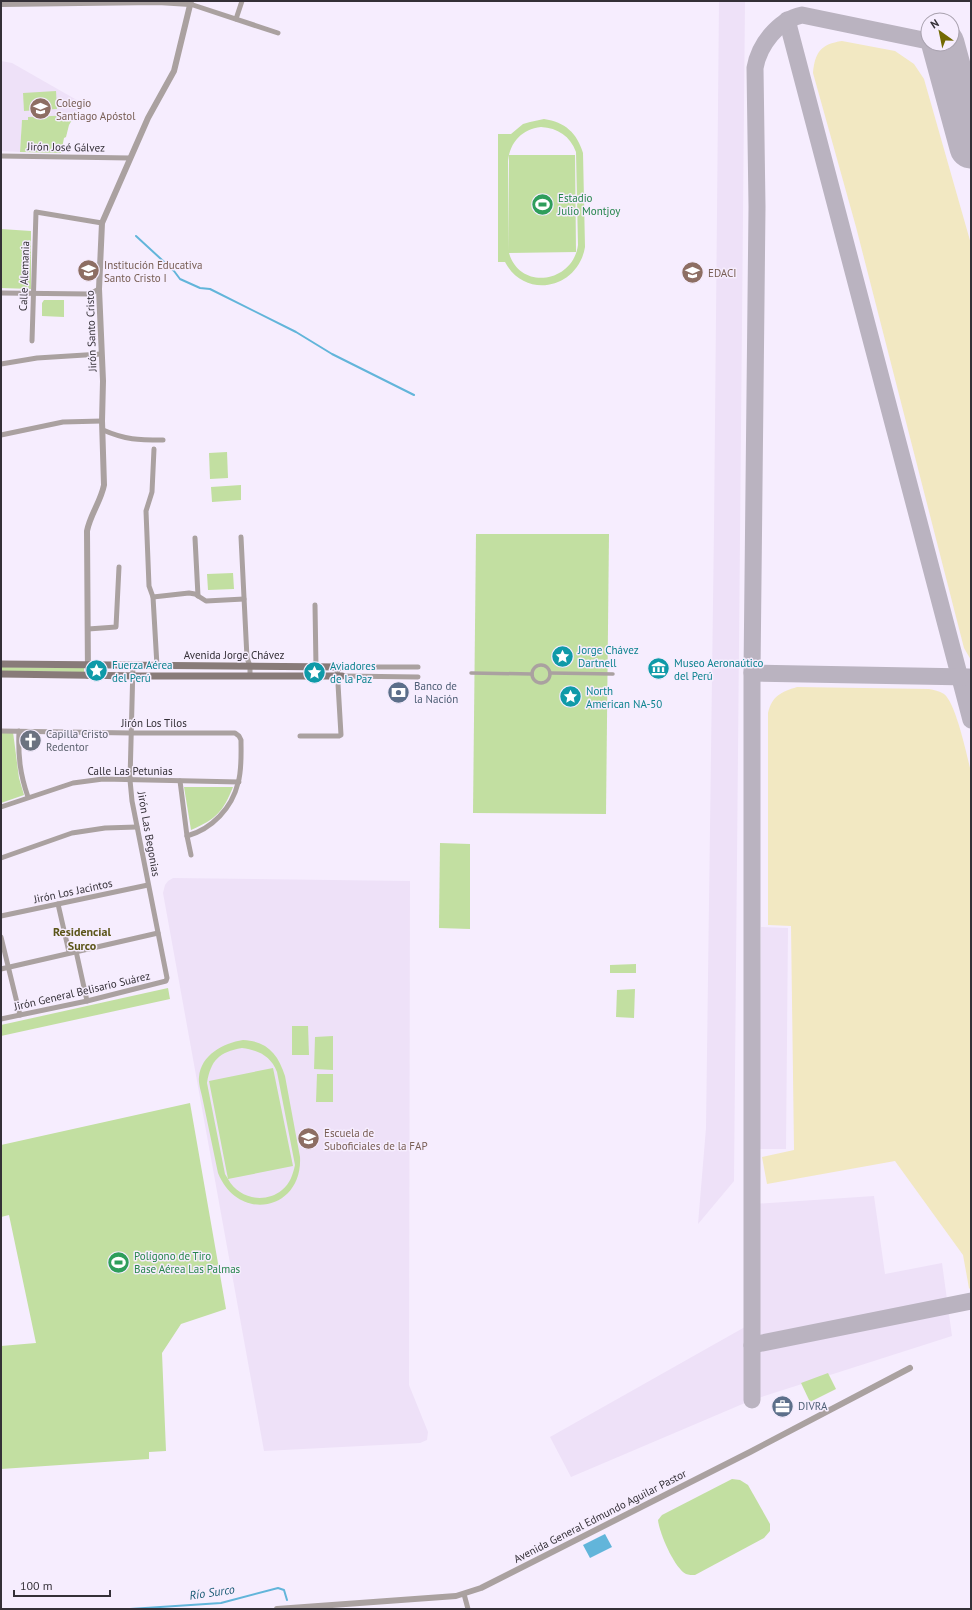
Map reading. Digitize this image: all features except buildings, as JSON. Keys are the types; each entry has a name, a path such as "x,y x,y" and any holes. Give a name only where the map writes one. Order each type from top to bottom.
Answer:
{"main road":[{"name":"Avenida Jorge Chávez","path":"1,664 339,667"},
{"path":"309,676 313,667"},
{"name":"Avenida Jorge Chávez","path":"1,674 88,676 340,676"}],"street":[{"path":"236,19 242,1"},
{"path":"1,4 190,2 278,33"},
{"name":"Jirón Santo Cristo","path":"88,676 87,531 88,524 104,485 102,421 103,381 99,289 102,222 148,118 174,71 190,2"},
{"name":"Jirón José Gálvez","path":"1,156 130,158"},
{"name":"Calle Alemania","path":"32,341 36,212 102,222"},
{"path":"1,293 90,294 99,289"},
{"path":"1,364 37,358 101,354"},
{"path":"1,435 63,422 102,421"},
{"path":"103,430 132,440 163,440"},
{"path":"154,449 152,492 146,511 149,586 153,597 157,666"},
{"path":"241,536 247,658 250,666 250,676"},
{"path":"195,538 198,596"},
{"path":"88,629 116,627 119,567"},
{"path":"153,597 195,594 206,601 244,599"},
{"path":"313,667 315,605"},
{"name":"Jirón Las Begonias","path":"133,665 130,780 132,801 167,978 166,981"},
{"path":"543,665 548,668 550,674 547,681 541,683 534,679 532,674 534,668 543,665"},
{"path":"300,736 341,735 339,667"},
{"name":"Avenida Jorge Chávez","path":"339,667 418,667"},
{"path":"471,673 532,674"},
{"path":"550,674 613,674"},
{"name":"Avenida Jorge Chávez","path":"340,676 418,677"},
{"name":"Jirón Los Tilos","path":"1,731 235,733 242,740 239,782"},
{"path":"19,731 18,755 21,778 28,797"},
{"name":"Calle Las Petunias","path":"1,807 73,782 103,780 239,782"},
{"path":"180,781 191,855"},
{"path":"187,836 198,833 224,812 233,799 239,782"},
{"path":"1,858 72,833 105,828 137,827"},
{"name":"Jirón Los Jacintos","path":"1,916 148,885"},
{"path":"58,904 69,952"},
{"path":"1,969 69,952 158,933"},
{"path":"1,937 20,1015"},
{"path":"76,951 87,1001"},
{"name":"Jirón General Belisario Suárez","path":"1,1019 87,1001 166,981"},
{"name":"Avenida General Edmundo Aguilar Pastor","path":"277,1609 448,1597 464,1594 481,1588 750,1452 910,1368"},
{"path":"464,1594 468,1609"}],"shaded area":[{"path":"719,1 745,1 734,1181 698,1224 706,1128"},
{"name":"Colegio Santiago Apóstol","path":"1,61 12,63 82,103 75,115 28,117 28,120 22,120 20,152 1,151"},
{"name":"Escuela de Suboficiales de la FAP","path":"173,878 410,881 409,1385 428,1432 427,1440 420,1443 264,1451 163,893 165,885"},
{"path":"761,927 788,928 786,1149 759,1149"},
{"path":"874,1196 885,1274 942,1263 952,1336 752,1400 571,1477 550,1437 752,1323 753,1204"}],"green space":[{"path":"56,91 57,109 24,111 23,93"},
{"path":"75,115 69,125 66,137 64,138 61,153 20,152 22,120 28,120 28,117"},
{"name":"Estadio Julio Montjoy","path":"544,119 564,126 574,134 583,153 585,247 580,261 572,272 562,280 550,284 537,285 525,282 514,274 505,262 498,262 498,134 511,134 523,124","holes":["541,127 553,129 563,134 570,141 576,152 578,245 576,252 575,155 509,155 514,142 528,130 534,128","509,155 509,252 508,161","576,252 567,268 546,278 534,277 524,273 515,265 509,253"]},
{"path":"1,229 31,231 31,289 1,288"},
{"path":"44,300 64,300 64,317 42,316 42,303"},
{"path":"227,452 228,478 210,479 209,453"},
{"path":"241,485 241,500 212,502 211,487"},
{"path":"476,534 609,534 606,814 473,813"},
{"path":"233,573 234,589 208,590 207,574"},
{"path":"1,667 84,668 84,672 1,671"},
{"path":"1,732 13,732 19,778 24,795 1,803"},
{"path":"184,787 233,787 226,803 218,814 207,822 191,830"},
{"path":"440,843 470,844 470,929 439,928"},
{"path":"636,964 636,973 610,973 610,965"},
{"path":"168,988 170,999 1,1036 1,1025"},
{"path":"635,989 634,1018 616,1017 617,990"},
{"path":"292,1026 308,1026 309,1055 292,1055"},
{"path":"333,1036 333,1070 314,1069 315,1037"},
{"path":"243,1040 251,1041 265,1046 279,1061 285,1076 300,1157 298,1175 291,1189 281,1199 268,1204 254,1204 240,1199 228,1189 218,1173 202,1098 199,1077 204,1062 214,1051","holes":["242,1048 259,1052 268,1058 277,1072 295,1165 287,1185 282,1190 268,1197 260,1198 245,1195 233,1186 225,1174 207,1083 211,1068 217,1058 227,1052"]},
{"path":"273,1068 293,1166 228,1179 209,1081"},
{"path":"317,1074 333,1074 333,1102 316,1102"},
{"name":"Polígono de Tiro Base Aérea Las Palmas","path":"190,1103 226,1309 181,1324 162,1353 166,1451 149,1452 149,1459 1,1469 1,1346 36,1343 9,1215 1,1217 1,1145"},
{"path":"828,1373 836,1389 810,1402 801,1383"},
{"path":"732,1479 740,1480 748,1485 770,1524 770,1531 764,1538 695,1575 686,1574 681,1570 672,1557 661,1533 658,1520 662,1515"}],"sand":[{"path":"842,41 895,51 914,64 924,79 971,244 971,660 964,648 856,227 813,73 815,60 820,50 829,44"},
{"path":"797,687 935,690 944,694 948,699 957,718 971,772 971,1290 969,1288 963,1255 895,1161 767,1184 762,1157 794,1150 791,926 768,925 768,713 772,702 778,696"}],"water":[{"path":"605,1534 612,1547 590,1558 583,1545"}],"waterway":[{"path":"136,236 174,271 180,279 200,288 210,289 296,332 332,354 414,395"},
{"name":"Río Surco","path":"130,1609 221,1603 278,1588 284,1590 287,1600"}],"taxiway":[{"path":"752,1400 752,673 757,207 755,68 757,59 765,42 771,35 785,22 802,15 920,39"},
{"path":"787,20 971,720"},
{"path":"752,673 969,677"},
{"path":"752,1345 971,1301"}],"runway":[{"path":"945,52 971,147"}],"place":[{"name":"Colegio Santiago Apóstol","path":"40,109"},
{"name":"Estadio Julio Montjoy","path":"543,204"},
{"name":"Institución Educativa Santo Cristo I","path":"88,271"},
{"name":"EDACI","path":"692,273"},
{"name":"Jorge Chávez Dartnell","path":"562,656"},
{"name":"Museo Aeronaútico del Perú","path":"659,669"},
{"name":"Fuerza Aérea del Perú","path":"96,671"},
{"name":"Aviadores de la Paz","path":"315,672"},
{"name":"Banco de la Nación","path":"398,692"},
{"name":"North American NA-50","path":"571,697"},
{"name":"Capilla Cristo Redentor","path":"30,740"},
{"name":"Escuela de Suboficiales de la FAP","path":"309,1139"},
{"name":"Polígono de Tiro Base Aérea Las Palmas","path":"118,1262"},
{"name":"DIVRA","path":"782,1406"}],"district":[{"name":"Residencial Surco","path":"82,938"}]}
